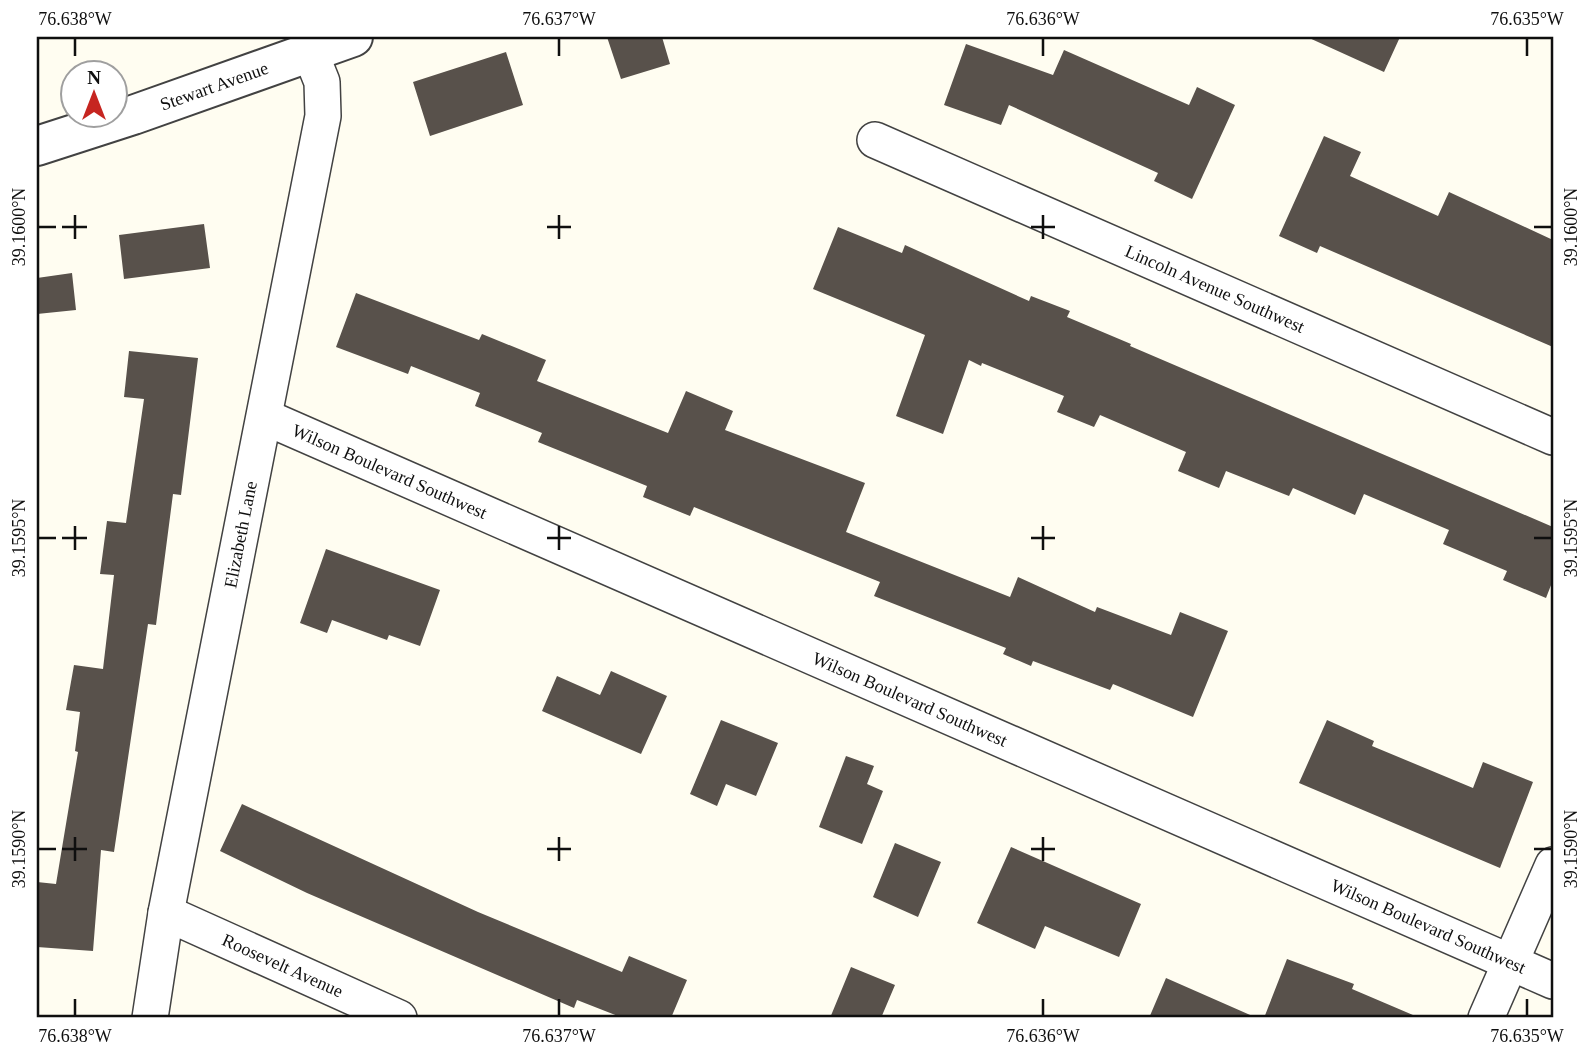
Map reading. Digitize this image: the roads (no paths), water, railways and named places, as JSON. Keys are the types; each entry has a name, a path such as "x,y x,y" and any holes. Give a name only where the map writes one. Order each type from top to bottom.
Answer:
{"street":[{"name":"Stewart Avenue","path":"37,146 353,37"},
{"name":"Elizabeth Lane","path":"150,1018 166,913 323,117 321,82 310,52"},
{"name":"Lincoln Avenue Southwest","path":"876,140 1553,437"},
{"name":"Wilson Boulevard Southwest","path":"265,418 1553,981"},
{"path":"1486,1018 1553,865"},
{"name":"Roosevelt Avenue","path":"166,913 399,1018"}]}
